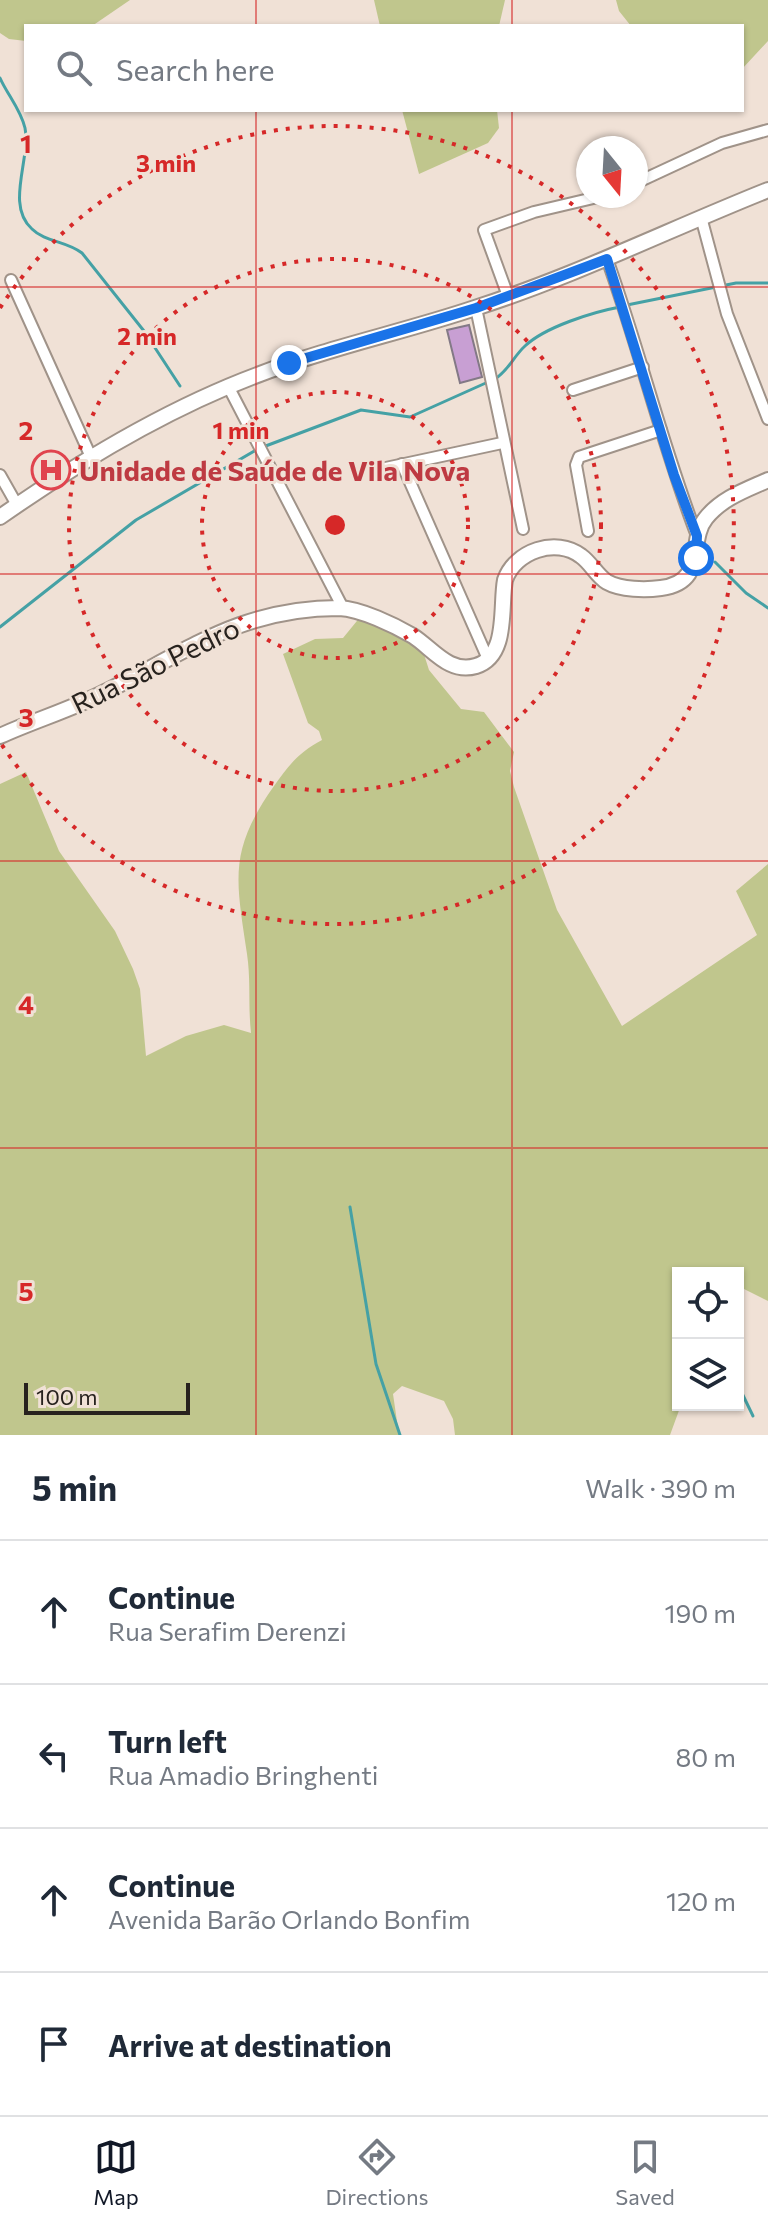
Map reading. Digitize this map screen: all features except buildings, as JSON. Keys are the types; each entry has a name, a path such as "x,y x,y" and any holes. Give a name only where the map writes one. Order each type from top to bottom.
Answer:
{"street":[{"path":"648,177 722,143 768,130"},
{"path":"0,517 91,457 228,386 289,363 476,308 607,259 768,190"},
{"path":"508,296 484,230 534,212 576,202"},
{"path":"701,217 722,293 768,419"},
{"path":"488,659 498,645 505,580 509,570 523,556 544,548 566,549 582,556 608,582 628,587 663,588 681,581 691,569 699,547 627,313 607,259"},
{"path":"11,280 91,457"},
{"path":"476,308 502,443 523,529"},
{"path":"573,390 643,367"},
{"path":"228,386 343,608"},
{"path":"588,531 576,465 579,457 661,430"},
{"path":"381,469 502,443"},
{"path":"402,464 488,659"},
{"path":"0,475 17,505"},
{"path":"697,536 701,525 715,508 768,480"},
{"name":"Rua São Pedro","path":"0,736 105,692 233,625 257,618 343,608 413,636 449,665 470,667 488,659"}],"green space":[{"path":"0,0 130,0 95,24 24,24 24,41 9,39 0,33"},
{"path":"374,0 505,0 499,24 380,24"},
{"path":"616,0 768,0 768,41 744,67 744,24 629,24 619,11"},
{"path":"403,112 497,112 499,128 488,143 419,174"},
{"path":"361,616 421,645 429,670 461,709 484,712 514,752 510,771 514,787 557,910 622,1026 757,935 736,891 768,864 768,1301 744,1289 744,1267 672,1267 672,1411 679,1411 670,1435 455,1435 453,1419 444,1401 402,1386 393,1394 399,1435 0,1435 0,784 26,772 59,851 115,931 140,989 146,1056 186,1036 224,1025 251,1033 248,964 239,885 242,848 259,809 279,778 301,754 322,740 319,731 308,723 283,654 315,639 343,638"}],"waterway":[{"path":"0,78 25,128 20,195 24,219 37,233 82,253 144,331 180,386"},
{"path":"627,305 736,283 768,283"},
{"path":"495,379 525,346 544,333 583,317 620,307"},
{"path":"263,447 361,410 410,417 488,382"},
{"path":"0,627 136,520 256,450"},
{"path":"715,562 746,593 768,608"},
{"path":"350,1207 376,1364 400,1435"},
{"path":"744,1397 753,1416"}],"place":[{"name":"Unidade de Saúde de Vila Nova","path":"51,470"}],"route":[{"path":"289,363 476,308 607,259 627,313 674,475 697,536 699,547 696,558"}]}
